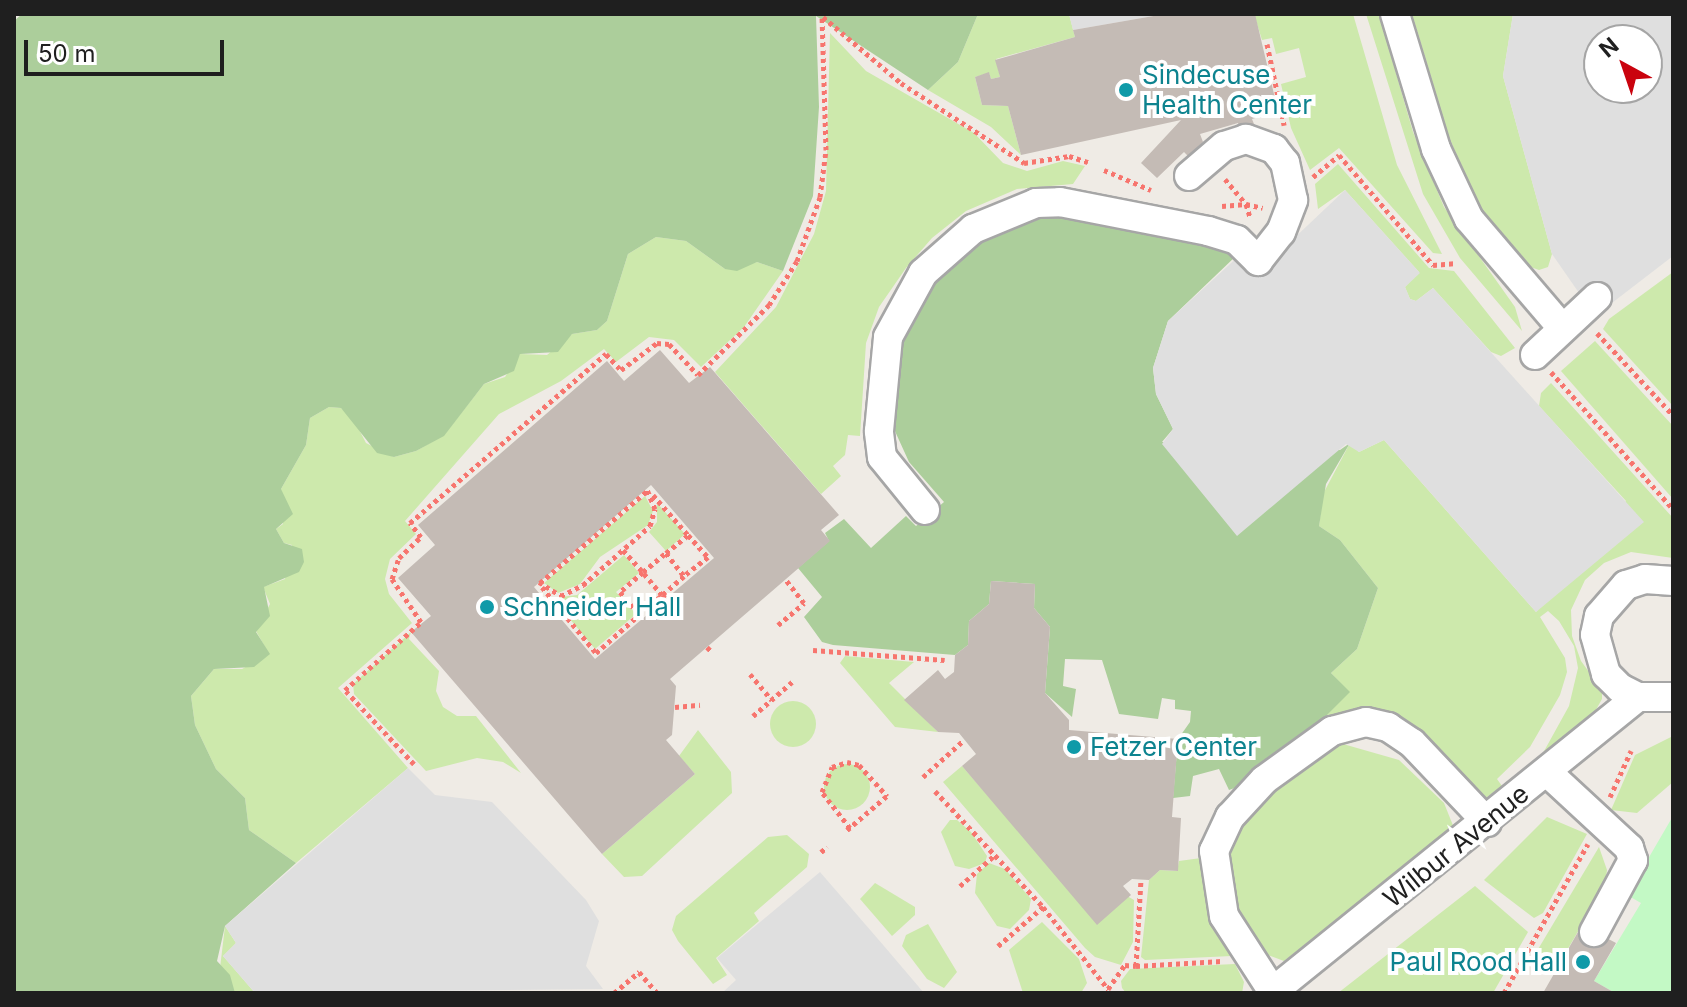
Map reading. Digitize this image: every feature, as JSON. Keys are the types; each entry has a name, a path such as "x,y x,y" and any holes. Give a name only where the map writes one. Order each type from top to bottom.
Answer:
{"street":[{"path":"1395,14 1449,183 1490,249 1562,328"},
{"path":"925,510 882,457 882,368 888,337 909,292 939,256 973,229 1036,203 1077,202 1237,240 1258,261 1281,232 1293,200 1285,163 1274,149 1246,139 1224,146 1189,176"},
{"path":"1543,363 1562,328 1597,297"},
{"path":"1673,581 1645,579 1626,585 1599,616 1595,635 1601,665 1620,688 1638,697 1673,697"},
{"name":"Wilbur Avenue","path":"1272,992 1487,822 1638,697"},
{"path":"1272,992 1224,916 1214,851 1230,817 1264,780 1332,731 1366,722 1388,727 1412,743 1487,822"},
{"path":"1547,772 1629,848 1633,860 1594,932"}],"path":[{"path":"822,16 901,83 1024,163 1069,156 1088,162"},
{"path":"414,764 345,690 421,622 392,579 399,558 421,537 410,523 606,354 621,370 657,343 669,344 698,375 769,305 797,261 820,197 826,150 822,16"},
{"path":"1267,44 1288,133"},
{"path":"1304,170 1309,181 1339,155 1433,265 1454,263"},
{"path":"1104,170 1155,193"},
{"path":"1218,171 1246,204"},
{"path":"1217,206 1246,204 1269,209"},
{"path":"1594,330 1673,415"},
{"path":"1543,363 1673,509"},
{"path":"540,583 596,653 664,597 708,557 647,491"},
{"path":"540,583 550,593 572,595 650,526 655,509 647,491"},
{"path":"540,583 647,491"},
{"path":"639,615 620,592 688,535"},
{"path":"623,550 664,597"},
{"path":"666,553 684,576"},
{"path":"778,625 804,603 785,579"},
{"path":"813,650 945,660"},
{"path":"750,674 772,700"},
{"path":"753,716 792,682"},
{"path":"675,707 700,705"},
{"path":"923,777 964,740"},
{"path":"1606,805 1631,751"},
{"path":"859,765 888,795 848,829 822,792 832,767 859,765"},
{"path":"935,791 1043,907 1108,989 1125,965 1234,961"},
{"path":"1504,993 1594,835"},
{"path":"960,886 996,854"},
{"path":"1136,966 1141,880"},
{"path":"998,946 1043,907"},
{"path":"614,993 639,972 657,993"}],"green space":[{"path":"22,14 978,14 958,62 928,90 816,16 819,107 813,196 783,271 757,262 737,271 725,269 686,241 656,237 628,254 607,321 597,330 572,334 558,352 520,354 514,371 484,384 444,436 416,451 394,457 377,453 341,408 329,407 310,418 306,445 281,489 293,514 276,529 284,543 302,549 304,562 299,572 264,587 270,616 256,632 270,654 254,667 214,669 191,696 195,725 216,769 245,798 249,830 296,863 225,926 217,961 230,975 235,993 14,993 14,21"},
{"path":"978,14 1069,14 1075,37 996,59 1000,77 991,79 989,73 975,77 982,105 1008,106 1021,155 991,127 928,90 958,62"},
{"path":"1254,14 1353,14 1397,165 1442,254 1433,253 1339,148 1310,170 1291,128 1281,84 1306,77 1299,48 1276,54 1272,38 1262,40"},
{"path":"1366,14 1379,14 1413,132 1444,207 1515,307 1522,331 1460,258 1423,194"},
{"path":"1412,14 1513,14 1503,76 1552,254 1548,267 1539,270 1522,264 1480,209 1449,137"},
{"path":"830,33 866,71 974,133 1003,163 1027,171 1063,161 1085,166 1073,184 1017,189 966,211 932,238 906,268 879,307 866,343 860,436 848,435 845,455 833,466 841,476 821,494 715,372 776,307 814,234 826,191"},
{"path":"1338,164 1429,268 1454,271 1515,348 1501,356 1491,352 1433,288 1416,301 1410,299 1405,287 1419,272 1345,190 1318,209 1315,184"},
{"path":"1040,212 1202,239 1237,255 1168,321 1153,368 1156,394 1173,429 1162,442 1340,450 1350,443 1326,484 1319,526 1340,540 1378,588 1357,649 1331,673 1350,692 1316,726 1243,785 1229,790 1219,769 1193,776 1190,796 1173,798 1178,739 1190,722 1191,711 1175,709 1175,700 1162,698 1158,719 1119,714 1102,660 1065,659 1063,686 1076,689 1072,717 1045,693 1050,627 1034,608 1035,584 991,581 989,604 969,621 968,645 955,655 833,645 822,642 804,617 822,597 798,568 829,541 825,533 844,519 871,548 906,516 916,526 944,502 909,462 889,418 889,371 908,311 958,251"},
{"path":"656,237 686,241 725,269 757,262 783,271 744,327 701,367 674,340 649,337 616,362 604,349 561,381 499,414 405,521 416,534 390,559 385,579 389,594 412,623 338,688 408,768 296,863 249,830 245,798 216,769 195,725 191,696 214,669 242,669 269,654 256,631 270,604 263,587 285,579 292,545 284,543 276,529 283,524 281,489 306,445 310,418 329,407 341,408 352,416 366,443 394,457 416,451 444,435 484,384 505,377 520,354 547,355 572,334 597,330 607,321 628,254"},
{"path":"1673,272 1673,406 1603,329 1609,319"},
{"path":"1595,341 1673,426 1673,499 1561,371"},
{"path":"1551,383 1673,518 1673,558 1631,552 1604,563 1585,580 1571,610 1572,636 1581,661 1602,690 1602,699 1593,715 1543,753 1569,706 1578,668 1574,646 1559,621 1548,611 1540,617 1565,658 1567,672 1560,695 1530,747 1497,779 1502,786 1479,803 1400,722 1316,726 1349,692 1331,673 1357,649 1378,588 1340,540 1319,526 1323,494 1350,443 1359,452 1384,440 1536,612 1626,501 1539,406 1541,393"},
{"path":"645,496 653,511 648,525 600,557 580,584 558,593 544,583"},
{"path":"657,503 685,534 666,551 649,532 657,522"},
{"path":"624,555 639,573 616,592 636,614 595,649 552,598 577,595"},
{"path":"411,632 409,639 439,671 436,691 443,707 457,716 476,716 521,773 503,762 477,758 426,771 354,694 353,684"},
{"path":"845,656 914,662 889,683 938,732 895,727 840,663"},
{"path":"793,701 809,708 816,724 809,740 793,747 777,740 770,724 777,708"},
{"path":"698,730 731,772 732,793 642,876 624,877 602,854 695,774 679,756"},
{"path":"1673,736 1673,782 1637,813 1611,810 1635,755"},
{"path":"1336,742 1399,760 1444,803 1454,828 1284,961 1257,951 1237,918 1226,876 1229,844 1246,815"},
{"path":"847,764 863,771 870,787 863,803 847,810 831,803 824,787 831,771"},
{"path":"962,766 1024,837 1134,900 1133,942 1121,965 1095,957 1085,948 943,782"},
{"path":"1673,816 1673,993 1615,993 1594,981 1641,903 1627,895"},
{"path":"1547,817 1587,834 1543,913 1534,918 1484,880"},
{"path":"950,820 957,820 971,832 987,856 985,863 969,869 955,866 941,832"},
{"path":"787,835 809,854 807,867 754,913 759,921 716,958 727,975 713,984 672,930 676,916 768,837"},
{"path":"1599,847 1607,870 1605,885 1555,971 1534,956"},
{"path":"1201,858 1205,892 1232,956 1145,960 1141,957 1149,880 1160,870 1177,871 1179,861"},
{"path":"989,863 1005,869 1031,899 1029,910 1010,929 997,926 975,893 977,874"},
{"path":"875,883 915,907 915,915 892,936 860,899"},
{"path":"1475,886 1528,932 1493,993 1338,993"},
{"path":"1042,922 1079,959 1087,983 1081,993 1023,993 1009,950"},
{"path":"928,924 957,972 944,988 927,979 902,946 906,935"},
{"path":"225,926 236,943 223,956 255,993 235,993 220,968"},
{"path":"1235,964 1244,982 1242,993 1126,993 1122,988 1121,981 1130,969"}],"shaded area":[{"path":"1069,14 1165,14 1073,30"},
{"path":"1513,14 1673,14 1673,256 1595,316 1552,254 1503,76"},
{"path":"1345,190 1420,273 1405,287 1410,299 1416,301 1433,288 1644,522 1536,612 1384,440 1359,452 1346,444 1237,536 1162,444 1173,429 1156,394 1153,368 1168,321 1279,219 1289,243"},
{"path":"408,768 435,795 492,802 586,900 599,921 586,966 603,989 255,993 223,956 236,943 225,926"},
{"path":"820,872 924,993 722,993 736,980 717,958"}],"building":[{"name":"Sindecuse Health Center","path":"1165,14 1255,14 1278,111 1252,119 1254,124 1239,128 1238,123 1200,134 1203,142 1189,157 1184,152 1157,178 1141,163 1181,120 1021,155 1008,106 982,105 975,77 989,72 991,79 1000,77 995,60 1075,37 1073,30"},
{"name":"Schneider Hall","path":"660,350 689,383 710,367 839,515 821,530 830,541 670,679 676,686 672,735 666,740 695,774 602,854 411,632 431,616 398,578 435,545 418,525 607,361 624,381","holes":["651,485 714,558 595,659 534,587"]},
{"name":"Fetzer Center","path":"991,581 1035,584 1034,608 1050,627 1045,693 1069,720 1069,730 1178,739 1172,817 1181,818 1178,871 1160,870 1149,880 1132,879 1123,886 1131,895 1097,925 962,766 976,754 959,733 938,732 904,700 938,670 945,679 954,672 955,655 968,645 969,621 989,604"},
{"name":"Paul Rood Hall","path":"1582,925 1616,943 1594,981 1615,993 1543,993"}],"place":[{"name":"Sindecuse Health Center","path":"1126,90"},
{"name":"Schneider Hall","path":"487,607"},
{"name":"Fetzer Center","path":"1074,747"},
{"name":"Paul Rood Hall","path":"1583,962"}]}
